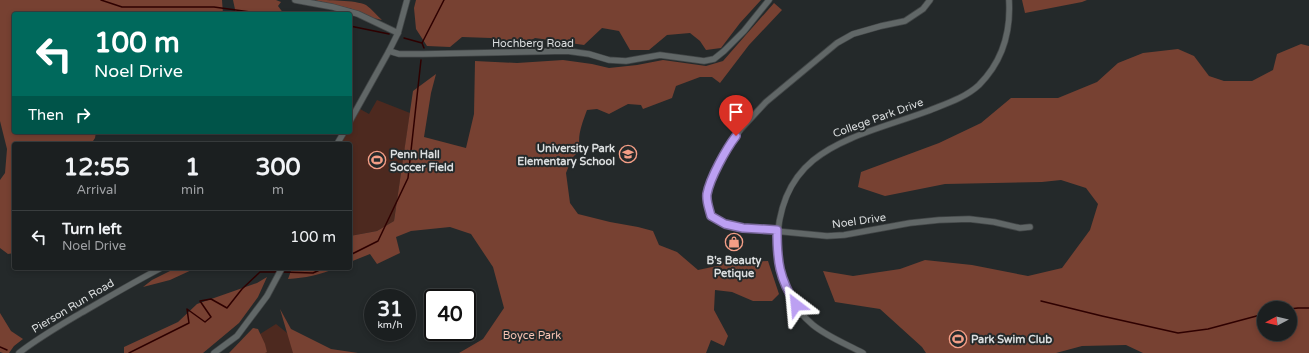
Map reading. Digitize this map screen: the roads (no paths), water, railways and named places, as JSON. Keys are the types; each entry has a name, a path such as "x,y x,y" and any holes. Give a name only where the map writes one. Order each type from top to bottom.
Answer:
{"street":[{"path":"295,0 351,12"},
{"path":"352,117 398,32 407,0"},
{"name":"Hochberg Road","path":"389,51 399,54 567,51 589,54 609,60 626,61 660,55 704,61 714,59 724,51 769,0"},
{"name":"Noel Drive","path":"930,0 923,9 905,21 853,34 837,43 766,102 741,129 730,144 716,171 707,194 707,204 711,216 725,224 743,228 777,230 827,236 844,235 910,223 939,220 969,219 994,222 1020,228 1030,227"},
{"name":"College Park Drive","path":"863,353 825,333 813,324 789,295 781,275 777,255 777,230 785,198 794,180 808,164 823,152 839,143 859,135 956,100 978,85 996,64 1005,44 1010,24 1009,0"},
{"path":"352,12 398,32"},
{"name":"Pierson Run Road","path":"19,353 35,340 123,288 157,270"},
{"path":"214,353 237,336 267,296 281,270"}],"waterway":[{"path":"101,0 122,7 214,7 250,12"},
{"path":"424,48 422,43 444,0"},
{"path":"352,26 389,34"},
{"path":"404,38 422,43"},
{"path":"352,254 378,241 408,178 421,60"},
{"path":"282,272 313,273 320,270"},
{"path":"129,353 189,323 187,309 205,322 211,317 200,301 211,299 227,308 242,289 260,272 278,272"},
{"path":"1041,301 1178,333 1208,329 1257,316"},
{"path":"1297,308 1309,308"},
{"path":"0,347 7,350"}],"place":[{"name":"University Park Elementary School","path":"628,154"},
{"name":"Penn Hall Soccer Field","path":"377,160"},
{"name":"B's Beauty Petique","path":"734,242"},
{"name":"Park Swim Club","path":"958,339"}],"park label":[{"name":"Boyce Park","path":"532,335"}]}
